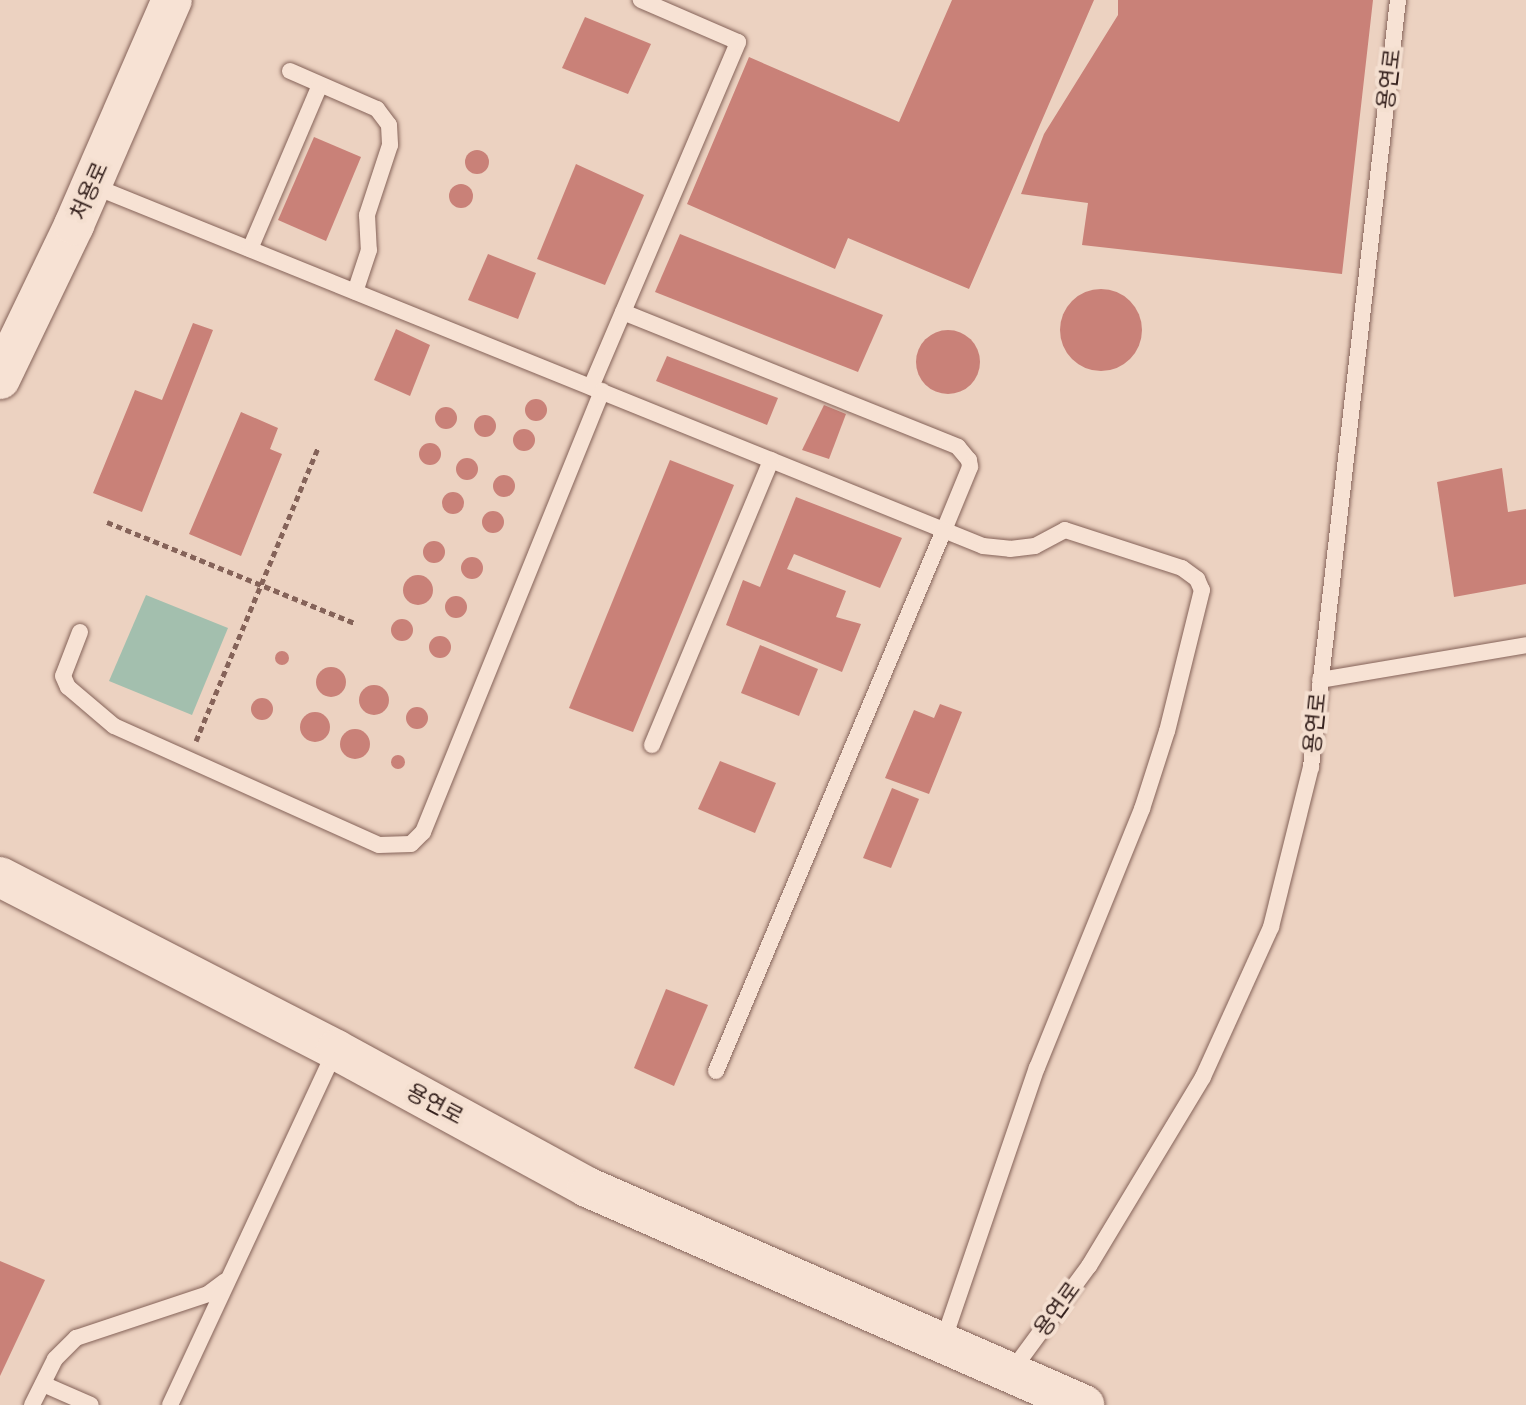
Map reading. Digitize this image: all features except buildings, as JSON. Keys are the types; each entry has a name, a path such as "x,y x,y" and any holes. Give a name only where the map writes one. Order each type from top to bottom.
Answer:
{"street":[{"name":"처용로","path":"0,379 91,185 172,0"},
{"name":"용연로","path":"0,877 336,1050 587,1187 1084,1405"}],"lane":[{"path":"80,632 63,676 68,687 114,726 379,845 411,844 423,832 596,389 623,312 738,42 641,0"},
{"name":"용연로","path":"1010,1373 1089,1266 1203,1077 1271,927 1311,767 1398,0"},
{"path":"290,71 377,109 389,125 390,145 367,215 369,250 355,292"},
{"path":"250,249 320,85"},
{"path":"91,185 983,546 1010,549 1035,546 1065,530 1182,568 1197,579 1202,590 1167,731 1142,809 1037,1067 943,1343"},
{"path":"623,312 958,447 966,453 970,467 716,1071"},
{"path":"652,745 771,460"},
{"path":"1320,680 1526,645"},
{"path":"170,1405 336,1050"},
{"path":"32,1405 55,1359 76,1338 208,1294 229,1277"},
{"path":"43,1384 91,1405"}],"path":[{"path":"188,760 318,448"},
{"path":"107,522 354,623"}],"shaded area":[{"path":"146,595 228,628 192,715 109,681"}]}
